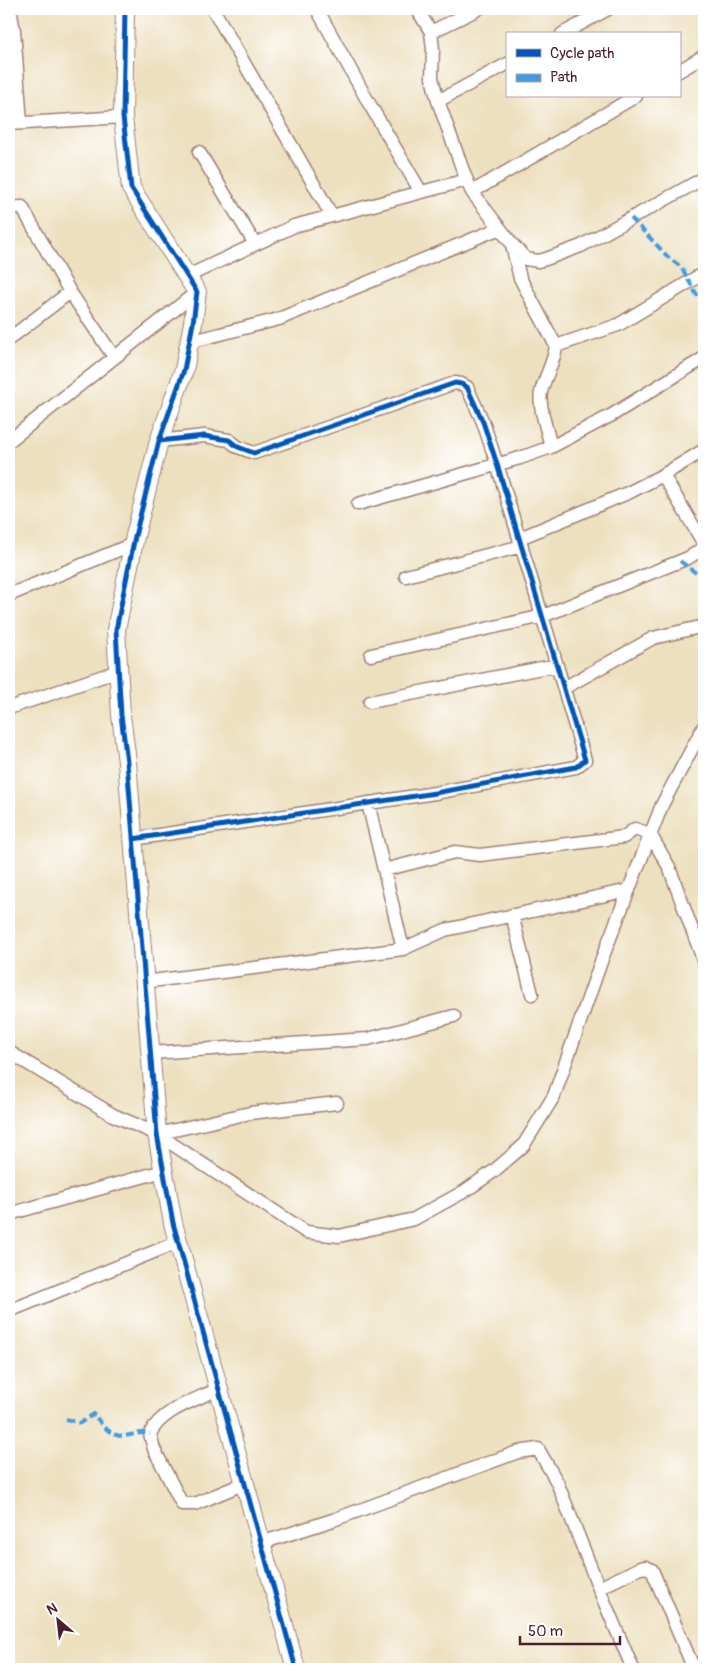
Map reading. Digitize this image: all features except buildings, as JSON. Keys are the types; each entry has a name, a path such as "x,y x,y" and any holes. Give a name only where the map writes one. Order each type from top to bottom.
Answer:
{"street":[{"path":"10,9 15,124 123,117"},
{"path":"125,9 123,117 131,188 197,292 184,370 159,441 133,544 116,630 157,1134 173,1223 296,1669"},
{"path":"213,9 332,216"},
{"path":"317,9 421,192"},
{"path":"417,9 431,32 433,49 432,78 438,101 470,186 512,244 526,259 538,261 581,246 704,178"},
{"path":"566,32 608,9"},
{"path":"431,32 475,10"},
{"path":"680,70 704,56"},
{"path":"438,101 506,65"},
{"path":"188,276 294,226 421,192 470,186 632,98"},
{"path":"200,152 255,244"},
{"path":"9,208 22,206 70,292 114,357"},
{"path":"189,342 279,319 500,228"},
{"path":"512,244 522,283 556,346 555,355 541,393 551,447"},
{"path":"556,346 618,324 704,273"},
{"path":"9,339 70,292"},
{"path":"9,441 197,292"},
{"path":"358,504 551,447 612,415 704,358"},
{"path":"133,839 368,803 576,768 585,760 497,464 483,422 467,387 455,383 254,453 238,447 229,440 204,436 159,441"},
{"path":"406,576 521,542 630,492 663,475 704,450"},
{"path":"663,475 704,544"},
{"path":"9,595 133,544"},
{"path":"372,655 543,616 688,558 704,548"},
{"path":"564,688 653,638 704,626"},
{"path":"370,702 557,665"},
{"path":"9,708 118,671"},
{"path":"9,1052 113,1115 157,1134 306,1232 339,1236 414,1219 472,1186 494,1171 523,1146 554,1096 603,956 650,834 662,805 704,726"},
{"path":"368,803 403,948"},
{"path":"384,870 455,852 480,855 624,837 635,829 650,834 669,867 704,959"},
{"path":"144,982 403,948 445,930 629,890"},
{"path":"512,915 532,994"},
{"path":"150,1053 368,1039 454,1016"},
{"path":"157,1134 250,1113 337,1103"},
{"path":"9,1214 163,1171"},
{"path":"9,1310 178,1242"},
{"path":"218,1389 163,1417 154,1424 150,1434 154,1449 182,1504 195,1504 245,1483"},
{"path":"261,1542 333,1520 518,1452 538,1449 557,1482 633,1669"},
{"path":"599,1588 640,1568 646,1567 652,1570 694,1669"}],"marked path":[{"path":"631,218 669,258 681,267 697,295 704,302"},
{"path":"680,561 704,579"},
{"path":"66,1419 80,1423 94,1414 113,1434 126,1436 142,1433 150,1434"}],"cycle path":[{"path":"125,9 123,117 131,188 197,292 184,370 159,441 135,536 116,630 121,715 127,762 157,1134 173,1223 296,1669"},
{"path":"133,839 435,793 576,767 585,760 497,464 483,422 467,387 455,383 254,453 238,447 229,440 204,436 159,441"}]}
